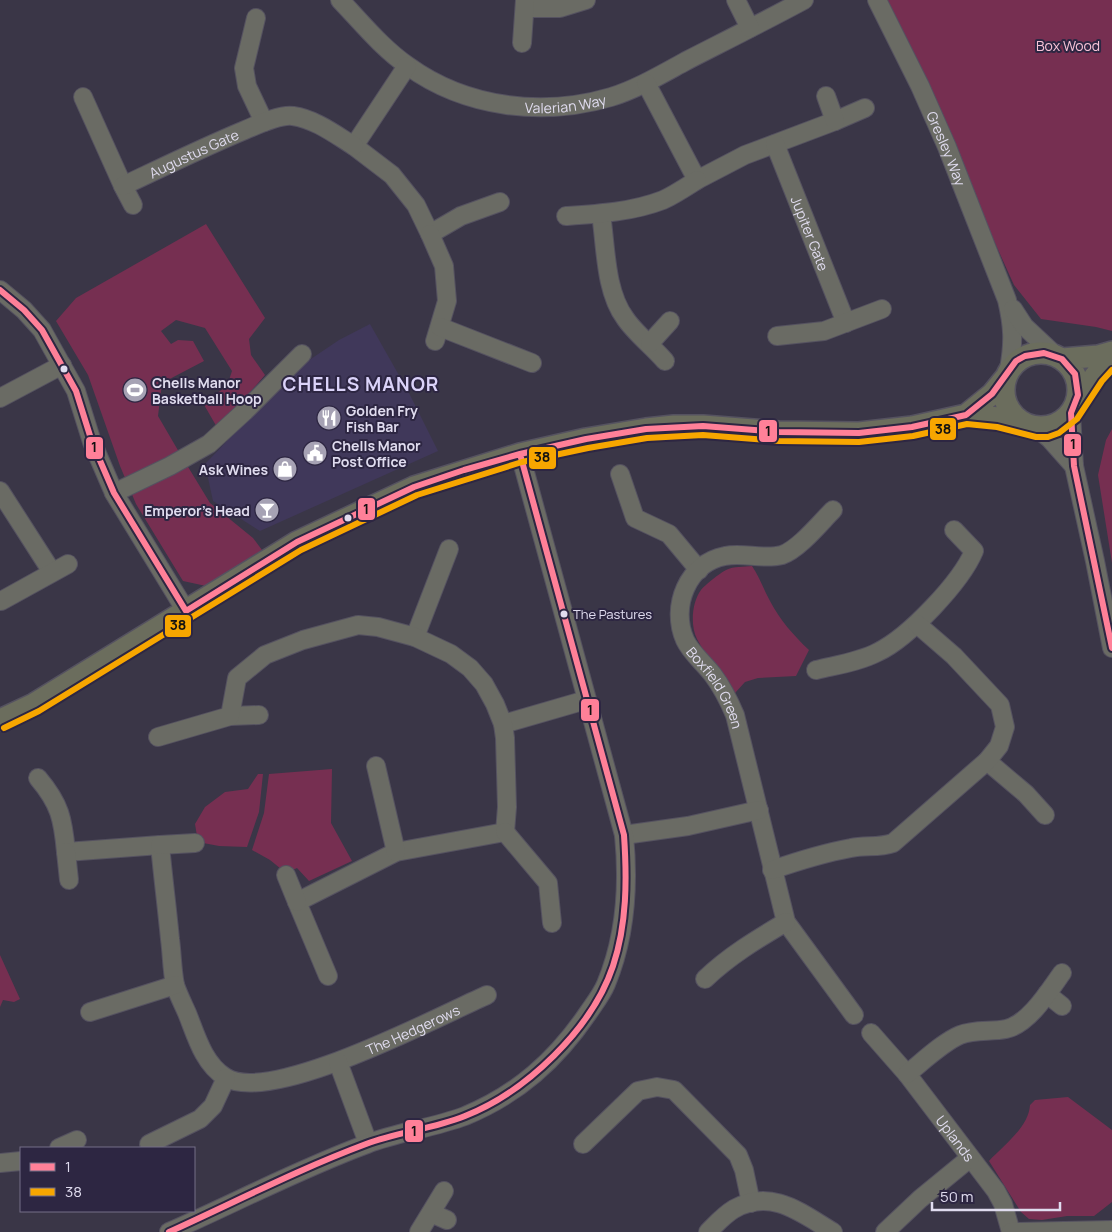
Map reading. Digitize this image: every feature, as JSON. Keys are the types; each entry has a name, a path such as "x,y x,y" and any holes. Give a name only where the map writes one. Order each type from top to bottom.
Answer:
{"main road":[{"path":"966,415 992,394 1007,374 1025,356 1044,353 1058,357 1098,356 1112,352"},
{"path":"0,720 34,704 298,542 408,489 520,454 586,439 646,429 703,426 779,432 859,433 912,427 966,415 999,418 1030,426 1056,425 1073,409 1094,376 1112,356"},
{"path":"1058,357 1075,374 1078,391 1073,409"},
{"path":"1007,374 1003,389 1007,408 1013,416 1030,426"}],"street":[{"name":"Valerian Way","path":"340,0 381,44 407,66 430,80 477,99 529,108 559,107 586,103 612,96 646,82 804,0"},
{"path":"522,44 525,4 560,8 586,0"},
{"path":"736,0 750,28"},
{"name":"Gresley Way","path":"877,0 920,86 947,147 1007,300 1013,324 1012,352 1007,374"},
{"path":"256,18 244,68 246,86 264,122"},
{"path":"354,146 407,66"},
{"path":"646,82 697,180"},
{"path":"826,96 835,121"},
{"path":"83,97 133,205"},
{"path":"566,216 601,214 664,200 697,180 746,155 865,108"},
{"name":"Augustus Gate","path":"123,186 264,122 290,116 302,118 354,146 392,175 416,205 444,266 447,301 437,334 532,363"},
{"name":"Jupiter Gate","path":"775,144 846,323"},
{"path":"430,234 461,216 500,202"},
{"path":"601,214 614,301 626,320 650,343 664,361"},
{"path":"0,290 24,310 42,330 76,391 92,442 114,493 186,611"},
{"name":"Gresley Way","path":"1007,300 1024,326 1058,357"},
{"path":"777,336 824,331 882,309"},
{"path":"650,343 670,321"},
{"path":"114,493 170,466 209,444 302,354"},
{"path":"0,398 62,365"},
{"path":"1073,409 1074,466 1096,561 1112,648"},
{"path":"1030,426 1050,439 1074,466"},
{"path":"169,1232 199,1226 328,1160 368,1144 464,1116 485,1107 522,1084 540,1070 560,1050 606,986 622,933 627,873 624,835 520,454"},
{"path":"620,474 635,518 670,534 698,570"},
{"path":"0,491 52,572"},
{"name":"Boxfield Green","path":"833,510 788,552 774,556 747,554 724,556 706,563 690,578 679,606 680,625 685,641 728,698 735,715 786,922 854,1015"},
{"path":"816,670 879,652 917,624 947,592 969,563 974,551 954,530"},
{"path":"415,637 449,549"},
{"path":"1,601 68,564"},
{"path":"772,870 851,848 886,846 894,843 987,761 999,746 1005,727 1000,705 954,656 917,624"},
{"path":"230,716 237,678 265,655 303,640 358,625 386,629 415,637 451,654 476,674 495,704 503,724 507,776 505,832 548,883 552,924"},
{"path":"503,724 586,700"},
{"path":"158,737 230,716 259,715"},
{"path":"987,761 1026,794 1045,815"},
{"path":"376,766 396,852"},
{"path":"38,778 51,794 63,822 69,880"},
{"path":"624,835 688,826 759,810"},
{"path":"297,902 396,852 505,832"},
{"path":"66,852 195,842"},
{"path":"149,1144 200,1119 213,1106 226,1078 214,1068 206,1057 175,985 160,845"},
{"path":"286,875 328,976"},
{"path":"705,979 720,965 756,939 786,922"},
{"path":"906,1074 956,1037 969,1032 1004,1029 1018,1024 1047,994 1062,972"},
{"path":"90,1012 175,985"},
{"path":"1047,994 1062,1006"},
{"name":"The Hedgerows","path":"226,1078 243,1082 268,1081 293,1076 338,1062 364,1052 487,995"},
{"name":"Uplands","path":"871,1034 906,1074 996,1191 1004,1204 1011,1232 1112,1230"},
{"path":"338,1062 368,1144"},
{"path":"583,1144 638,1091 658,1087 674,1090 738,1156 744,1170 751,1203"},
{"path":"62,1147 77,1140"},
{"path":"885,1232 920,1199 970,1158"},
{"path":"0,1163 20,1160"},
{"path":"419,1232 439,1217 444,1191"},
{"path":"708,1232 732,1210 761,1200 784,1203 833,1232"}],"shaded area":[{"path":"370,324 409,393 438,451 260,531 213,501 205,464 296,369 339,340"}],"green space":[{"name":"Box Wood","path":"885,0 1112,0 1112,331 1041,319 1014,285"},
{"path":"206,224 265,318 249,339 251,355 265,375 218,429 203,403 227,386 232,371 205,328 176,320 161,331 171,344 178,340 193,341 204,361 162,383 158,416 210,503 253,538 262,550 206,586 183,581 136,504 120,466 88,375 56,321 76,298"},
{"path":"1112,429 1112,563 1098,475 1106,440"},
{"path":"752,566 778,615 809,650 796,676 758,678 745,682 735,693 697,639 693,627 693,614 698,595 713,579 729,569"},
{"path":"332,769 331,823 352,861 309,881 297,868 286,873 270,860 252,850 264,813 269,774"},
{"path":"258,774 263,774 259,812 247,847 219,846 198,842 195,824 205,807 225,792 248,789"},
{"path":"0,955 20,999 14,1002 3,1000 0,1007"},
{"path":"1068,1097 1112,1130 1112,1202 1094,1216 1067,1216 1042,1220 1029,1219 1021,1212 989,1161 1020,1128 1029,1113 1030,1105 1035,1100"}],"transit line":[{"name":"1","path":"0,290 24,310 42,330 76,391 92,442 114,493 186,611"},
{"name":"1","path":"186,611 297,542 414,487 464,470 520,454 586,439 646,429 703,426 779,432 859,433 912,427 966,415 992,394 1016,361 1025,356 1044,353 1062,359 1075,374 1078,395 1071,413 1074,466 1112,648"},
{"name":"38","path":"4,728 39,711 301,550 417,495 522,462 647,438 703,435 779,441 859,442 913,436 967,424 997,427 1036,437 1048,437 1059,433 1077,419 1102,381 1112,370"},
{"name":"1","path":"169,1232 292,1175 366,1144 390,1136 441,1124 465,1116 488,1105 533,1075 554,1056 590,1013 603,990 613,966 621,934 626,885 624,835 520,454"}],"place":[{"name":"Chells Manor Basketball Hoop","path":"135,390"},
{"name":"Golden Fry Fish Bar","path":"329,418"},
{"name":"Chells Manor Post Office","path":"315,453"},
{"name":"Ask Wines","path":"285,469"},
{"name":"Emperor's Head","path":"267,510"},
{"name":"The Pastures","path":"564,614"}],"district":[{"name":"CHELLS MANOR","path":"361,384"}]}
